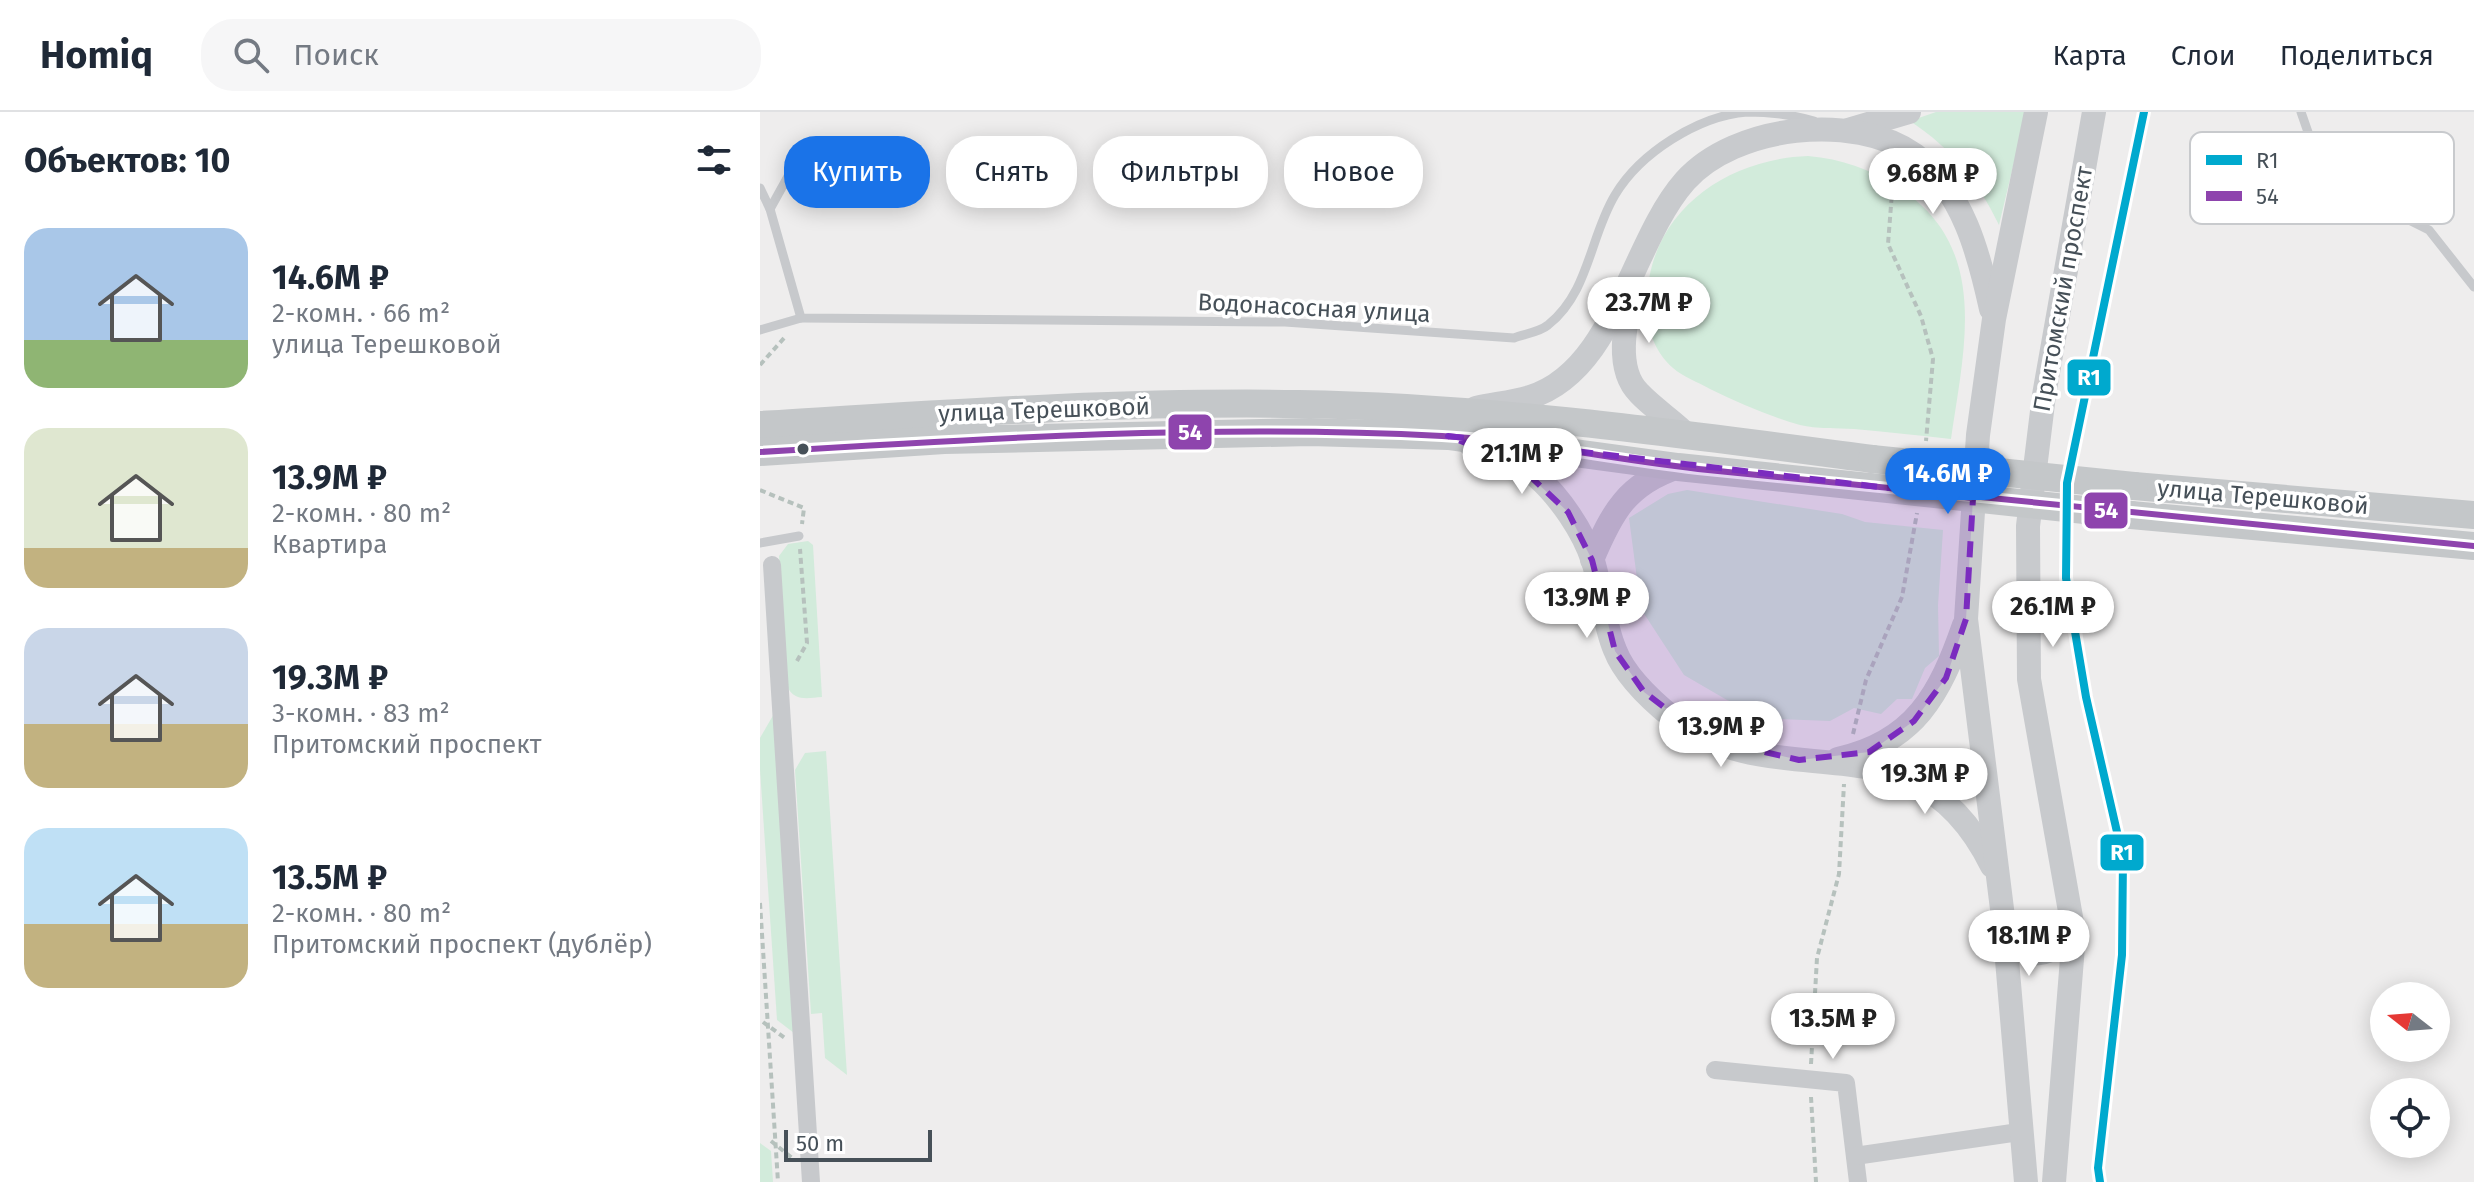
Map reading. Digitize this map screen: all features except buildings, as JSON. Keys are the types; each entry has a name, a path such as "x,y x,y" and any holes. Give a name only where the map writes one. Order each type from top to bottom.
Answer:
{"main road":[{"path":"1848,130 1909,112"},
{"path":"2026,1182 2019,1132 2004,925 1966,619 1978,435 1994,319 2036,112"},
{"name":"Притомский проспект","path":"2054,1182 2074,934 2029,679 2028,526 2044,395 2094,112"},
{"path":"1449,424 1532,397 1564,378 1592,350 1659,217 1687,180 1718,155 1761,135 1810,128 1848,130 1896,145 1915,155 1941,183 1979,252 1994,319"},
{"path":"1644,247 1624,328 1629,375 1636,391 1687,435"},
{"name":"улица Терешковой","path":"760,425 945,412 1302,404 1449,424 1678,467 2134,486 2474,515"},
{"path":"1449,424 1537,477 1568,512 1592,560 1615,651 1644,692 1674,719 1705,738 1752,753 1915,782 1945,800 1965,820 1998,879"},
{"name":"улица Терешковой","path":"760,452 944,440 1449,424 1687,435 1871,473 2131,515 2474,546"},
{"path":"1592,560 1606,526 1626,499 1649,477 1678,467"},
{"path":"1838,770 1914,721 1946,678 1966,619"},
{"path":"2004,925 2010,941 2021,951 2033,954 2063,945 2074,934"}],"street":[{"path":"772,565 811,1182"},
{"path":"1715,1070 1846,1083 1858,1182"},
{"path":"1855,1156 2019,1132"}],"lane":[{"name":"Водонасосная улица","path":"760,330 801,318 1285,322 1514,338 1548,326 1585,274 1602,219 1616,194 1635,167 1682,134 1706,123 1746,112 1788,114 1848,130"},
{"path":"2301,112 2308,132"},
{"path":"770,209 784,184"},
{"path":"760,188 770,209 801,318"},
{"path":"2417,224 2429,230 2474,287"},
{"path":"760,543 799,536"}],"path":[{"path":"760,365 801,318"},
{"path":"760,490 804,508"},
{"path":"1816,1182 1810,1080 1817,958 1839,874 1838,770"},
{"path":"760,903 778,1182"}],"highlighted area":[{"path":"1448,436 1973,498 1966,619 1946,678 1914,721 1869,752 1799,760 1705,738 1644,692 1615,651 1592,560 1568,512 1516,463"}],"green space":[{"path":"1936,112 2026,112 1999,225 1982,194 1951,154 1910,121"},
{"path":"1808,156 1844,162 1888,181 1928,212 1948,239 1959,269 1965,335 1951,439 1800,425 1743,404 1686,377 1666,361 1656,346 1647,311 1651,270 1661,242 1676,217 1721,180 1777,159"},
{"path":"1687,490 1842,514 1865,522 1943,530 1938,605 1939,656 1925,668 1912,699 1897,699 1881,714 1854,708 1830,721 1776,719 1727,700 1684,675 1641,609 1629,518 1668,494"},
{"path":"808,541 813,545 822,697 807,698 793,695 787,686 779,556 788,544"},
{"path":"775,712 794,1033 777,1020 760,770 760,738"},
{"path":"826,751 847,1075 825,1058 822,1013 811,1014 795,770 805,753"},
{"path":"760,1143 771,1151 773,1182 760,1182"}],"transit line":[{"name":"R1","path":"2100,1182 2098,1168 2122,955 2123,858 2086,697 2066,578 2067,483 2144,112"},
{"name":"54","path":"760,452 1186,432 1442,436 1509,442 1708,470 2474,546"}]}
